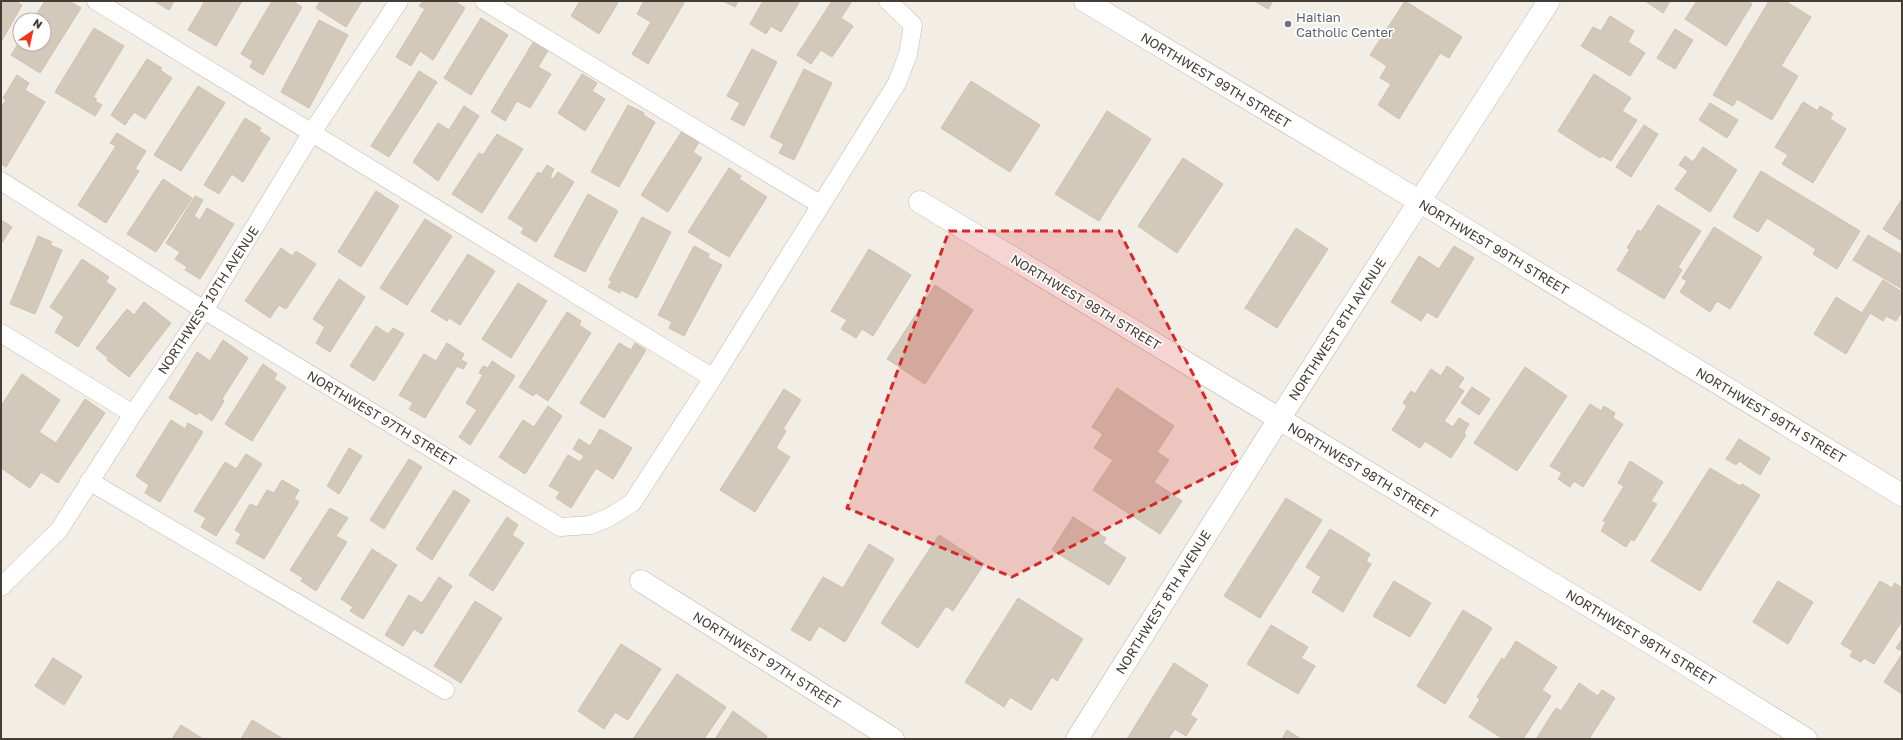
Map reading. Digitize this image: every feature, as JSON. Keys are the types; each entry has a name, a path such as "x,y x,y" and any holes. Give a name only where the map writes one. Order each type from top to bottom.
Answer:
{"street":[{"name":"NORTHWEST 99TH STREET","path":"1085,1 1419,201 1902,495"},
{"name":"NORTHWEST 8TH AVENUE","path":"1076,739 1279,419 1549,1"},
{"name":"NORTHWEST 98TH STREET","path":"920,202 1687,665 1806,739"},
{"name":"NORTHWEST 97TH STREET","path":"641,582 893,739"}],"lane":[{"path":"96,1 712,378 897,83 908,54 912,25 888,1"},
{"name":"NORTHWEST 10TH AVENUE","path":"1,587 59,530 133,414 204,310 312,134 399,1"},
{"path":"484,1 821,205"},
{"name":"NORTHWEST 97TH STREET","path":"1,181 204,310 560,527 590,525 608,518 632,503 712,378"},
{"path":"1,333 133,414"},
{"path":"89,481 445,690"}],"highlighted area":[{"path":"949,231 1119,231 1238,461 1012,577 847,508"}],"building":[{"path":"1,1 19,1 18,3 22,5 18,12 12,12 12,23 1,42"},
{"path":"45,1 69,1 81,8 40,73 11,55 13,52 52,52 52,12 38,12"},
{"path":"154,1 174,1 169,10"},
{"path":"205,1 242,1 216,46 188,30"},
{"path":"272,1 292,1 302,7 263,75 250,67 253,61 241,54"},
{"path":"320,1 362,1 346,27 316,8"},
{"path":"423,1 454,1 465,8 433,60 420,51 411,66 396,57 425,9 419,6"},
{"path":"580,1 619,1 599,34 571,16"},
{"path":"644,1 685,1 648,64 632,54 651,22 637,14"},
{"path":"723,1 738,1 735,7"},
{"path":"763,1 800,1 781,32 771,26 766,34 750,24"},
{"path":"832,1 852,1 841,18 853,26 832,57 821,50 811,64 797,55"},
{"path":"1255,1 1273,1 1268,9"},
{"path":"1405,1 1462,37 1449,58 1440,53 1399,119 1378,105 1391,84 1380,78 1387,66 1370,55"},
{"path":"1645,1 1670,1 1663,13"},
{"path":"1697,1 1748,1 1752,4 1726,46 1685,19"},
{"path":"1769,1 1785,1 1811,17 1781,66 1798,76 1772,120 1737,99 1733,106 1713,95"},
{"path":"1610,16 1634,31 1628,42 1645,53 1630,76 1581,46 1593,27 1601,31"},
{"path":"481,18 508,35 471,95 444,78"},
{"path":"319,20 348,35 309,108 281,92"},
{"path":"94,28 124,46 93,97 97,99 95,101 102,105 95,116 55,92"},
{"path":"1675,29 1693,40 1675,69 1657,58"},
{"path":"534,41 549,49 538,67 551,74 530,108 517,101 505,121 491,112"},
{"path":"752,49 777,62 744,126 731,119 740,103 727,96"},
{"path":"147,59 162,68 160,70 172,78 145,119 134,112 125,125 111,115"},
{"path":"804,69 832,83 794,160 779,153 784,144 770,137"},
{"path":"419,71 437,82 389,157 371,146"},
{"path":"582,74 597,83 592,91 605,99 585,131 558,113"},
{"path":"1594,74 1631,98 1622,111 1637,120 1611,161 1602,156 1600,158 1558,131"},
{"path":"17,75 29,83 25,90 45,102 6,167 1,164 1,107 6,100 3,98"},
{"path":"971,81 1040,125 1010,172 941,128"},
{"path":"198,86 225,103 181,171 154,155"},
{"path":"1803,102 1818,111 1820,106 1833,114 1830,119 1846,129 1813,183 1782,164 1788,155 1775,147"},
{"path":"1710,103 1738,120 1727,138 1699,120"},
{"path":"628,105 644,113 643,115 655,122 619,187 591,172"},
{"path":"464,106 479,116 438,181 413,162 438,123 449,130"},
{"path":"1107,111 1151,139 1099,221 1055,194"},
{"path":"245,118 261,128 259,131 270,138 243,182 232,174 219,194 204,185"},
{"path":"1644,125 1658,134 1631,177 1616,167"},
{"path":"682,131 699,142 693,152 702,158 668,212 641,195"},
{"path":"117,133 146,151 135,169 139,171 106,223 78,205 116,146 110,143"},
{"path":"497,134 523,149 482,213 452,194 479,153 483,155"},
{"path":"1703,147 1737,170 1710,212 1675,189 1688,171 1679,165 1685,156 1693,162"},
{"path":"1183,158 1223,184 1177,253 1138,226"},
{"path":"547,165 554,169 550,177 553,179 558,172 574,182 536,242 521,233 524,228 508,218 538,172 541,174"},
{"path":"729,168 741,176 739,179 767,197 729,257 688,232"},
{"path":"1761,171 1860,231 1837,269 1813,254 1816,249 1767,218 1758,232 1733,217"},
{"path":"163,179 192,198 156,252 127,234"},
{"path":"376,191 399,206 361,267 338,252"},
{"path":"588,194 618,211 585,272 554,256"},
{"path":"195,196 203,200 194,216 200,220 207,208 234,224 200,279 185,270 187,267 175,259 180,252 166,243"},
{"path":"1902,199 1902,241 1883,229"},
{"path":"1658,205 1701,231 1678,267 1682,270 1664,299 1617,270 1630,249 1627,248 1638,230 1641,232"},
{"path":"642,217 671,232 637,298 621,290 620,293 608,287 612,281 609,280"},
{"path":"425,219 452,236 407,305 380,288"},
{"path":"1,220 12,227 1,244"},
{"path":"1714,227 1762,257 1730,309 1717,301 1710,312 1680,292 1687,281 1682,278"},
{"path":"1296,228 1328,249 1277,328 1245,308"},
{"path":"1868,235 1902,255 1902,289 1853,260"},
{"path":"38,236 52,242 50,245 62,250 35,314 10,304"},
{"path":"694,246 709,254 708,258 722,265 684,336 669,328 672,322 658,315"},
{"path":"1454,246 1474,258 1437,318 1427,312 1421,321 1391,302 1419,256 1439,269"},
{"path":"281,248 292,256 296,251 316,264 286,309 279,305 270,318 245,301"},
{"path":"869,249 911,275 873,336 862,329 856,338 841,329 847,320 831,311"},
{"path":"468,254 495,271 460,325 449,318 447,321 431,311"},
{"path":"82,259 109,277 106,282 116,289 78,347 55,332 64,317 50,307"},
{"path":"339,279 365,297 330,352 316,343 325,327 313,319"},
{"path":"1883,280 1902,292 1902,311 1896,321 1886,316 1883,321 1870,313 1846,354 1814,334 1836,297 1862,313"},
{"path":"518,283 547,301 511,358 482,339"},
{"path":"935,285 973,310 925,384 887,359"},
{"path":"144,302 171,323 129,377 107,360 108,358 96,348 127,309 134,315"},
{"path":"567,312 581,321 579,325 591,333 548,401 536,393 533,396 519,387"},
{"path":"376,326 388,334 393,328 404,334 374,381 350,366"},
{"path":"223,340 248,358 222,399 224,401 212,421 199,412 197,415 169,398 197,352 210,361"},
{"path":"447,343 464,354 461,360 467,363 463,369 457,366 425,418 409,409 413,403 399,395 424,354 436,361"},
{"path":"619,343 631,350 635,343 646,350 604,418 580,403"},
{"path":"492,361 515,376 470,445 459,437 477,410 466,403 483,375 479,373 483,366 488,368"},
{"path":"263,364 277,374 274,379 286,387 252,441 225,424"},
{"path":"1447,366 1464,378 1458,387 1464,391 1444,421 1453,427 1459,418 1469,424 1464,433 1466,435 1451,458 1425,441 1420,448 1392,430 1407,406 1403,403 1411,391 1415,394 1431,369 1441,376"},
{"path":"1525,367 1567,396 1517,471 1474,443"},
{"path":"22,374 60,400 39,432 56,443 85,399 105,413 58,483 41,472 30,488 1,468 1,406"},
{"path":"1472,387 1490,399 1479,415 1461,403"},
{"path":"1117,388 1174,426 1157,452 1169,460 1154,482 1182,501 1160,534 1093,490 1113,460 1094,448 1103,434 1092,427"},
{"path":"784,389 801,400 783,429 786,431 776,448 790,457 755,512 720,490"},
{"path":"1590,404 1601,411 1604,406 1615,413 1613,418 1623,424 1583,487 1574,481 1570,487 1558,479 1562,473 1550,466"},
{"path":"548,406 562,416 525,474 499,457 523,420 534,427"},
{"path":"171,420 185,429 188,423 203,432 160,502 145,493 149,485 136,476"},
{"path":"600,429 632,448 613,479 596,468 571,508 556,498 560,492 549,486 568,455 580,462 584,456 573,449 579,439 590,446"},
{"path":"1739,439 1770,458 1760,475 1739,461 1736,465 1726,459"},
{"path":"349,448 362,456 339,494 327,486"},
{"path":"246,454 262,464 216,536 201,527 206,518 194,511 225,462 236,469"},
{"path":"409,459 422,467 384,529 370,520"},
{"path":"1630,461 1663,482 1651,501 1657,504 1634,541 1631,539 1626,547 1601,531 1606,522 1603,521 1624,486 1618,483"},
{"path":"1710,468 1740,486 1742,484 1760,495 1700,591 1651,561"},
{"path":"282,480 299,490 294,499 299,502 264,559 236,543 241,534 235,530 250,504 257,507 267,490 274,493"},
{"path":"454,490 470,500 432,560 416,549"},
{"path":"1286,498 1322,520 1260,618 1224,596"},
{"path":"330,508 348,518 336,536 347,542 316,591 301,581 303,578 290,570"},
{"path":"507,517 518,525 512,535 524,543 493,591 469,575"},
{"path":"1073,517 1106,538 1103,543 1126,558 1109,585 1052,550"},
{"path":"1330,529 1370,554 1366,561 1371,564 1343,612 1312,592 1321,577 1306,567"},
{"path":"939,535 984,564 953,611 946,606 918,648 881,623"},
{"path":"869,544 894,559 845,642 819,626 810,641 791,630 823,577 843,588"},
{"path":"372,549 397,565 363,619 350,611 353,607 341,599"},
{"path":"439,577 452,586 422,634 414,629 403,646 385,635 409,595 422,603"},
{"path":"1394,581 1431,603 1410,637 1373,616"},
{"path":"1778,581 1813,602 1788,644 1753,622"},
{"path":"1880,581 1892,588 1895,583 1902,588 1902,621 1874,664 1864,658 1861,662 1850,656 1853,651 1841,644"},
{"path":"1018,598 1083,639 1057,681 1052,677 1031,710 1010,697 1004,707 965,682"},
{"path":"475,601 502,618 461,683 434,666"},
{"path":"1463,610 1492,628 1445,704 1417,686"},
{"path":"1271,625 1308,647 1301,658 1315,666 1298,694 1247,664"},
{"path":"1902,639 1902,651 1896,648"},
{"path":"1516,641 1557,667 1542,690 1551,696 1523,739 1503,739 1469,717 1480,699 1477,697 1502,658 1504,660"},
{"path":"621,644 661,669 628,720 615,712 604,729 578,711"},
{"path":"1902,654 1902,694 1884,682"},
{"path":"53,658 82,676 64,705 35,686"},
{"path":"1174,663 1208,685 1190,715 1197,719 1186,736 1175,729 1168,739 1127,739"},
{"path":"677,674 726,707 704,739 633,739"},
{"path":"1579,683 1598,696 1602,690 1615,698 1589,739 1536,739 1556,708 1561,711"},
{"path":"733,711 767,736 766,739 715,739"},
{"path":"252,720 283,739 241,739"},
{"path":"181,725 203,739 172,739"},
{"path":"1287,730 1301,739 1282,739"}],"place":[{"name":"Haitian Catholic Center","path":"1288,24"}]}
